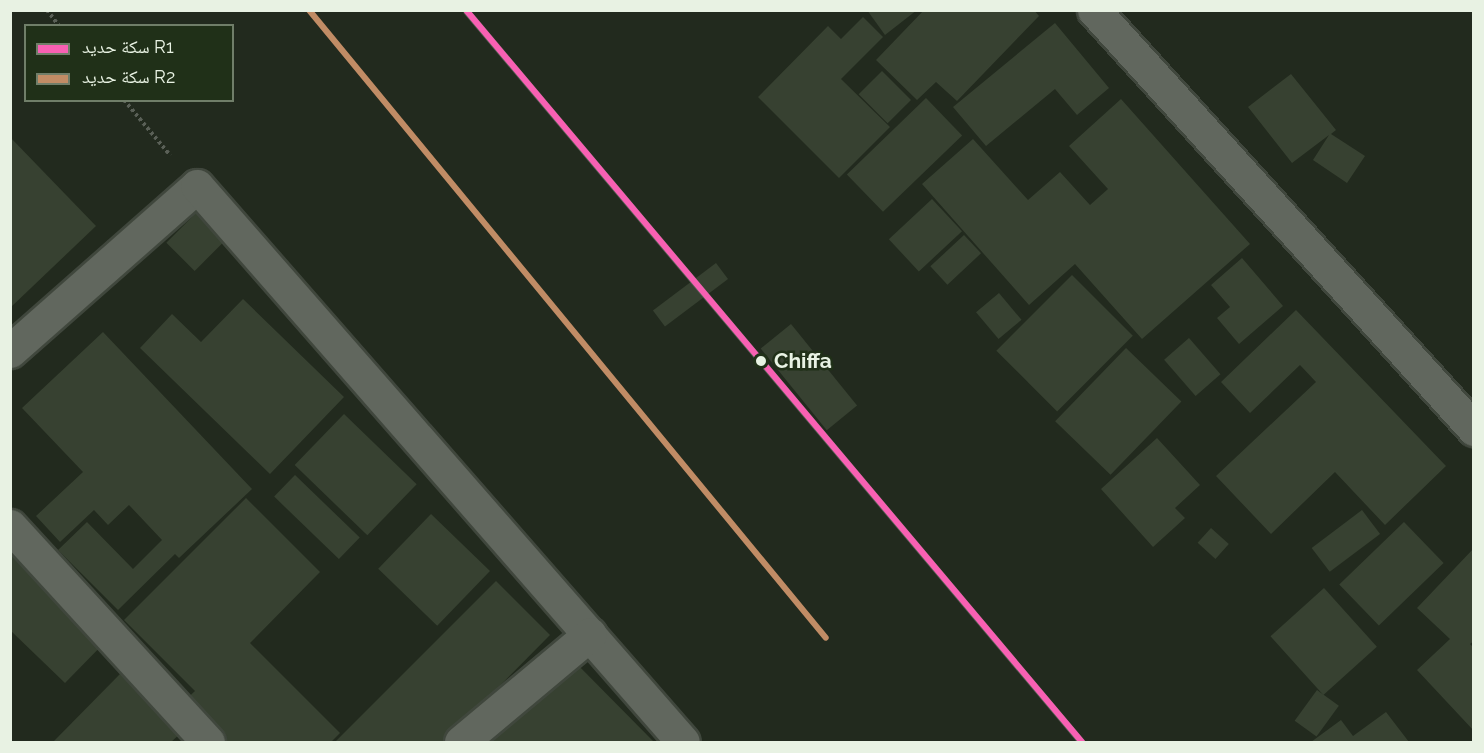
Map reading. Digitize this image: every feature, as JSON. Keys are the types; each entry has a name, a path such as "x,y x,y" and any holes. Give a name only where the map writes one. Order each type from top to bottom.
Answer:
{"street":[{"path":"1094,10 1473,429"},
{"path":"10,351 197,186 683,742"},
{"path":"10,526 208,742"},
{"path":"461,742 590,634"}],"path":[{"path":"47,10 58,24"},
{"path":"126,102 197,186"}],"building":[{"path":"867,10 917,10 885,35"},
{"path":"924,10 1034,10 1039,16 957,101 936,82 917,100 876,60"},
{"path":"863,17 883,37 841,79 890,127 839,178 758,97 828,26 841,39"},
{"path":"1055,23 1109,88 1077,115 1055,89 986,146 953,107"},
{"path":"882,71 911,100 888,123 859,94"},
{"path":"1291,74 1336,130 1331,134 1365,156 1347,183 1313,160 1329,135 1292,163 1248,107"},
{"path":"926,98 962,135 883,212 847,174"},
{"path":"1121,99 1250,244 1142,339 1075,264 1029,305 922,184 973,139 1028,200 1060,172 1090,205 1108,189 1069,146"},
{"path":"10,137 96,226 10,308"},
{"path":"932,199 962,231 919,271 889,239"},
{"path":"201,208 229,236 195,271 166,243"},
{"path":"964,235 981,253 947,285 930,266"},
{"path":"1242,258 1283,306 1239,344 1217,318 1230,307 1211,285"},
{"path":"716,263 728,279 665,327 653,311"},
{"path":"1072,275 1133,336 1057,411 996,351"},
{"path":"999,293 1021,320 999,339 976,312"},
{"path":"243,299 344,397 270,474 140,348 172,314 201,342"},
{"path":"1296,310 1446,466 1385,525 1335,472 1271,534 1216,476 1316,382 1300,365 1250,413 1221,382"},
{"path":"791,324 857,406 827,430 761,349"},
{"path":"103,332 252,489 179,558 175,554 118,610 58,550 87,522 133,569 162,540 129,505 108,525 94,510 60,542 36,516 83,472 22,408"},
{"path":"1189,338 1220,374 1196,396 1164,360"},
{"path":"1126,348 1181,401 1111,475 1055,421"},
{"path":"344,414 417,484 367,535 295,465"},
{"path":"1157,438 1200,485 1175,508 1185,518 1153,547 1101,489"},
{"path":"295,475 360,538 339,559 274,497"},
{"path":"246,498 320,572 250,643 340,733 331,742 216,742 179,706 195,691 124,620"},
{"path":"1362,510 1380,534 1330,572 1312,548"},
{"path":"431,514 490,571 437,626 378,569"},
{"path":"1404,522 1444,563 1379,626 1339,585"},
{"path":"1211,528 1229,544 1215,559 1198,543"},
{"path":"10,539 111,636 65,683 10,630"},
{"path":"1474,548 1474,641 1470,644 1474,648 1474,731 1417,670 1450,639 1417,608"},
{"path":"496,581 550,635 444,742 335,742"},
{"path":"1324,588 1377,647 1323,695 1270,636"},
{"path":"570,657 654,742 482,742"},
{"path":"120,674 181,733 171,742 53,742"},
{"path":"1317,690 1339,706 1317,737 1295,721"},
{"path":"1386,712 1409,742 1311,742 1341,720 1353,736"}],"railway":[{"path":"466,10 1082,742"}],"rail line":[{"name":"R2","path":"309,10 826,638"},
{"name":"R1","path":"466,10 1082,742"}],"place":[{"name":"Chiffa","path":"761,361"}]}
